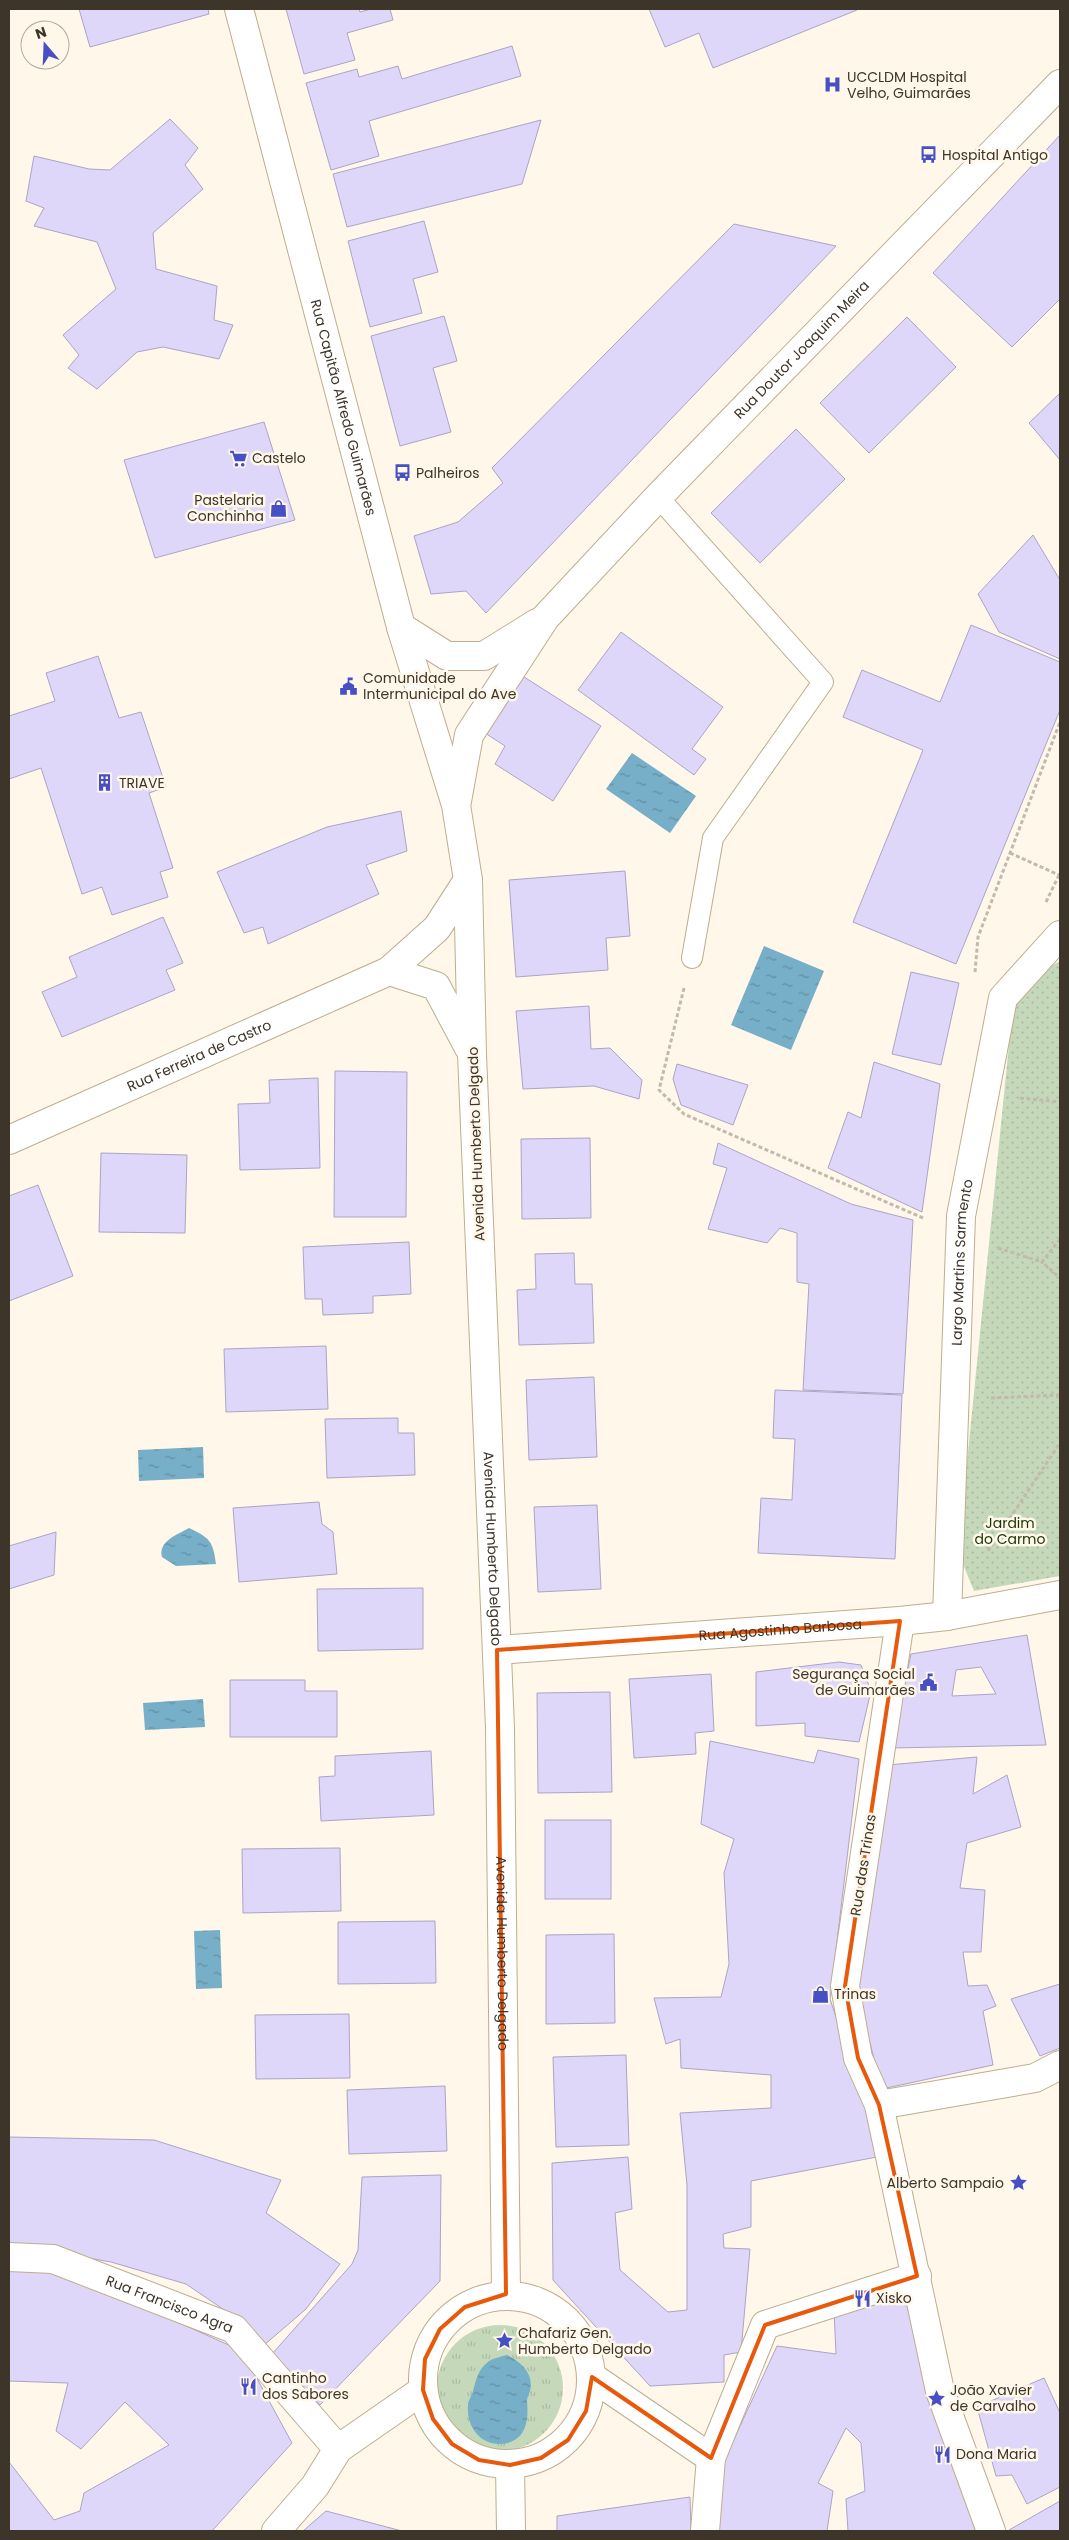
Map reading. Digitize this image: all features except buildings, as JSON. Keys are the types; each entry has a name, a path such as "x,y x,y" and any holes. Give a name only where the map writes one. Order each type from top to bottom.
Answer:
{"street":[{"name":"Rua Capitão Alfredo Guimarães","path":"239,9 401,627 456,805"},
{"name":"Rua Doutor Joaquim Meira","path":"456,805 469,735 545,618 658,497 1060,84"},
{"name":"Rua Doutor Joaquim Meira","path":"401,627 447,656 484,656 545,618"},
{"name":"Avenida Humberto Delgado","path":"456,805 468,880 472,1054 497,1650 506,2294"},
{"name":"Rua Ferreira de Castro","path":"9,1140 390,971 437,928 468,880"},
{"name":"Largo Martins Sarmento","path":"947,1616 961,1216 1003,998 1060,935"},
{"path":"390,971 436,986 472,1054"},
{"name":"Rua Agostinho Barbosa","path":"497,1650 900,1621 947,1616 1060,1595"},
{"name":"Rua das Trinas","path":"900,1621 845,1986 858,2058 879,2105 940,2391 991,2531"},
{"path":"879,2105 1035,2078 1060,2065"},
{"name":"Rua Francisco Agra","path":"9,2257 53,2259 234,2328 338,2449"},
{"path":"706,2531 711,2458 765,2326 917,2276"},
{"path":"506,2294 532,2298 562,2315 584,2343 592,2377 586,2411 568,2440 541,2458 510,2465 479,2460 452,2444 433,2420 423,2390 425,2358 440,2329 464,2307 506,2294"},
{"path":"592,2377 711,2458"},
{"path":"276,2531 315,2486 338,2449 423,2390"},
{"path":"510,2465 511,2531"}],"lane":[{"path":"658,497 823,682 714,838 692,958"}],"path":[{"path":"975,976 978,936 1058,733 1060,722"},
{"path":"1010,853 1059,876"},
{"path":"692,958 658,1090 684,1114 928,1221"},
{"path":"960,1236 1042,1262 1060,1278"},
{"path":"1042,1262 1060,1239"},
{"path":"984,1556 1060,1444"}],"highlighted area":[{"path":"900,1621 845,1986 858,2058 879,2105 917,2276 765,2325 711,2458 592,2377 586,2411 568,2440 541,2458 510,2465 479,2460 452,2444 433,2419 423,2390 425,2359 440,2329 465,2307 506,2294 497,1650"}],"green space":[{"name":"Jardim do Carmo","path":"1060,961 1060,1576 974,1591 958,1552 1013,1005 1035,975"},
{"path":"500,2325 524,2330 544,2344 558,2364 563,2388 558,2412 544,2432 524,2446 500,2451 476,2446 456,2432 442,2412 437,2388 442,2364 456,2344 476,2330"}],"water":[{"path":"632,753 696,796 670,833 606,789"},
{"path":"764,946 824,971 791,1050 731,1025"},
{"path":"203,1447 204,1478 139,1481 138,1450"},
{"path":"189,1528 202,1535 212,1545 216,1564 176,1566 162,1557 163,1547 166,1543"},
{"path":"203,1699 205,1727 145,1730 143,1703"},
{"path":"220,1930 222,1988 196,1989 194,1931"},
{"path":"507,2355 525,2369 531,2385 527,2400 526,2423 521,2435 516,2439 501,2444 486,2441 480,2437 469,2420 468,2403 478,2375 485,2364"}],"place":[{"name":"UCCLDM Hospital Velho, Guimarães","path":"833,85"},
{"name":"Hospital Antigo","path":"928,155"},
{"name":"Castelo","path":"238,458"},
{"name":"Palheiros","path":"402,473"},
{"name":"Pastelaria Conchinha","path":"278,508"},
{"name":"Comunidade Intermunicipal do Ave","path":"349,686"},
{"name":"TRIAVE","path":"105,783"},
{"name":"Segurança Social de Guimarães","path":"929,1682"},
{"name":"Trinas","path":"820,1994"},
{"name":"Alberto Sampaio","path":"1018,2183"},
{"name":"Xisko","path":"862,2298"},
{"name":"Chafariz Gen. Humberto Delgado","path":"504,2341"},
{"name":"Cantinho dos Sabores","path":"248,2386"},
{"name":"João Xavier de Carvalho","path":"936,2398"},
{"name":"Dona Maria","path":"942,2454"}]}
